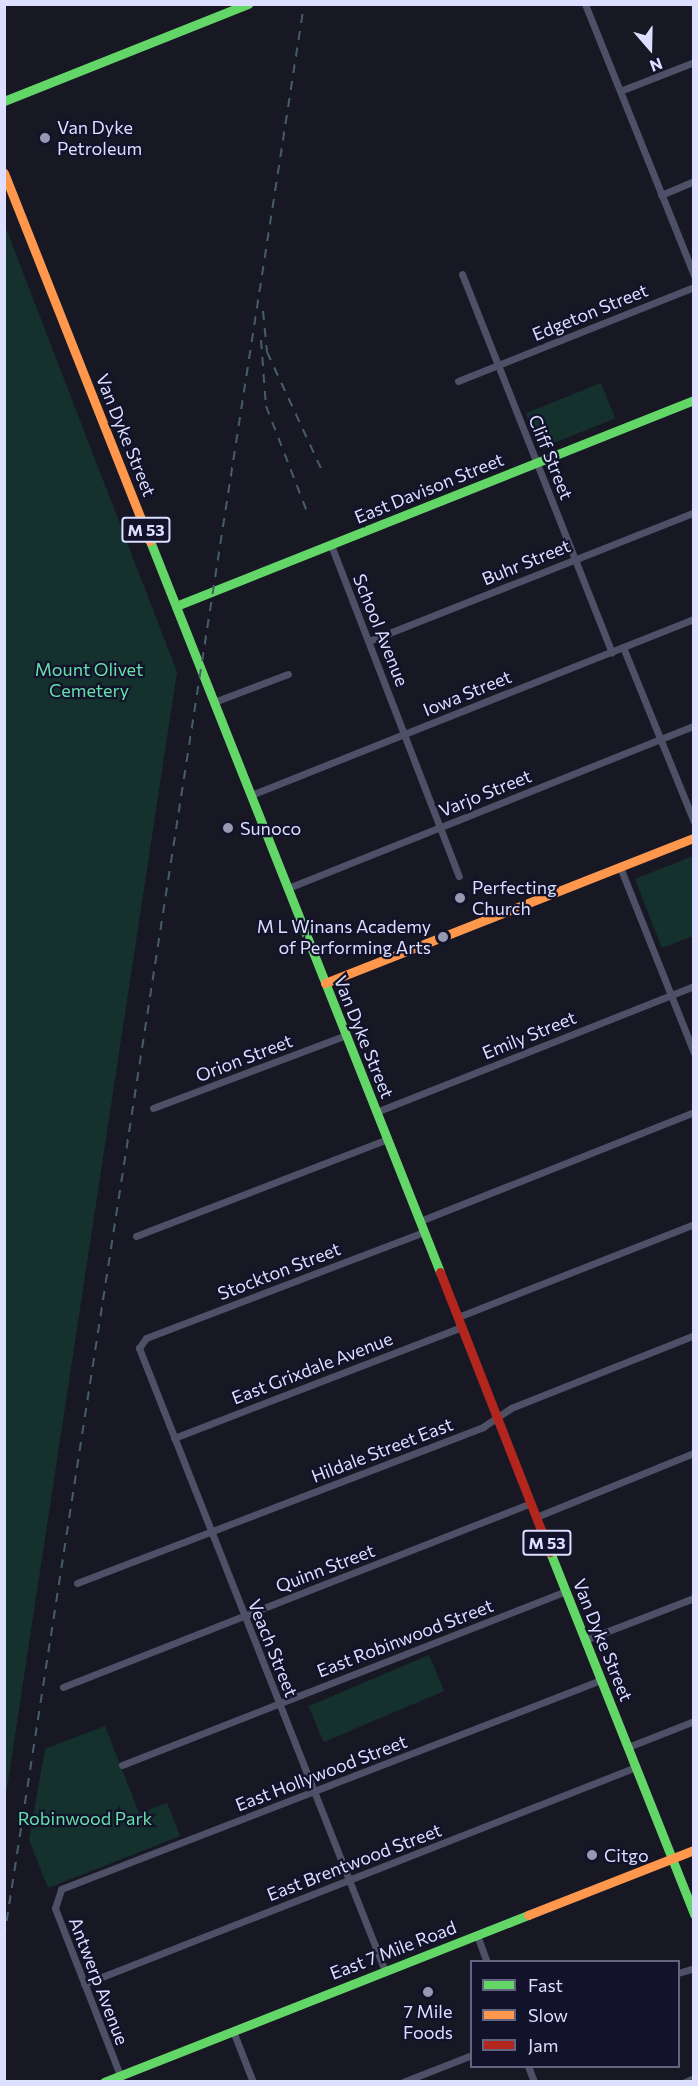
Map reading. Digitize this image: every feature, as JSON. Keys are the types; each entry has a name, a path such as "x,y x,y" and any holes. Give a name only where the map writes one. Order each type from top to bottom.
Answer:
{"main road":[{"path":"4,101 248,4"},
{"name":"Van Dyke Street","path":"4,173 693,1914"},
{"name":"East Davison Street","path":"176,606 693,400"},
{"path":"325,983 693,838"},
{"name":"East 7 Mile Road","path":"104,2082 693,1850"}],"street":[{"path":"585,4 693,275"},
{"path":"620,91 693,62"},
{"path":"661,195 693,182"},
{"name":"Cliff Street","path":"462,274 612,651"},
{"name":"Edgeton Street","path":"458,381 693,287"},
{"name":"Buhr Street","path":"369,641 693,512"},
{"name":"School Avenue","path":"331,544 459,876"},
{"name":"Iowa Street","path":"251,795 693,619"},
{"path":"623,647 693,822"},
{"path":"214,702 288,674"},
{"name":"Varjo Street","path":"288,888 693,726"},
{"path":"620,867 693,1053"},
{"name":"Emily Street","path":"376,1112 693,986"},
{"name":"Orion Street","path":"153,1108 346,1035"},
{"path":"420,1221 693,1112"},
{"path":"136,1236 387,1139"},
{"name":"East Grixdale Avenue","path":"174,1438 693,1224"},
{"name":"Stockton Street","path":"146,1338 424,1232"},
{"name":"Hildale Street East","path":"77,1584 497,1418 693,1335"},
{"name":"Veach Street","path":"146,1338 140,1353 385,1971"},
{"path":"536,1516 693,1454"},
{"name":"Quinn Street","path":"63,1687 531,1503"},
{"name":"East Robinwood Street","path":"122,1766 566,1591"},
{"path":"585,1640 693,1598"},
{"name":"East Hollywood Street","path":"55,1897 61,1889 601,1680"},
{"path":"628,1747 693,1721"},
{"name":"East Brentwood Street","path":"84,1984 636,1767"},
{"name":"Antwerp Avenue","path":"55,1897 84,1984 120,2075"},
{"path":"477,1935 486,1960"},
{"path":"233,2031 253,2082"},
{"path":"403,2082 470,2055"},
{"path":"528,2068 534,2082"},
{"path":"685,2082 693,2078"}],"green space":[{"name":"Mount Olivet Cemetery","path":"4,226 177,672 5,1801"},
{"path":"601,383 615,418 540,449 526,413"},
{"path":"693,856 693,936 662,948 635,879"},
{"path":"429,1655 444,1691 324,1742 308,1706"},
{"name":"Robinwood Park","path":"105,1726 139,1813 167,1803 180,1836 48,1888 29,1840 45,1749"}],"railway":[{"path":"4,1938 304,4"},
{"path":"263,311 267,352 324,475"},
{"path":"261,340 266,406 309,517"}],"traffic: fast":[{"path":"4,101 248,4"},
{"path":"176,606 694,400"},
{"path":"150,541 440,1272"},
{"path":"550,1552 694,1914"},
{"path":"104,2082 528,1915"}],"traffic: slow":[{"path":"4,173 150,541"},
{"path":"325,983 694,838"},
{"path":"528,1915 694,1850"}],"traffic: jam":[{"path":"440,1272 550,1552"}],"place":[{"name":"Van Dyke Petroleum","path":"45,138"},
{"name":"Sunoco","path":"228,828"},
{"name":"Perfecting Church","path":"460,898"},
{"name":"M L Winans Academy of Performing Arts","path":"443,937"},
{"name":"Citgo","path":"592,1855"},
{"name":"7 Mile Foods","path":"428,1992"}]}
